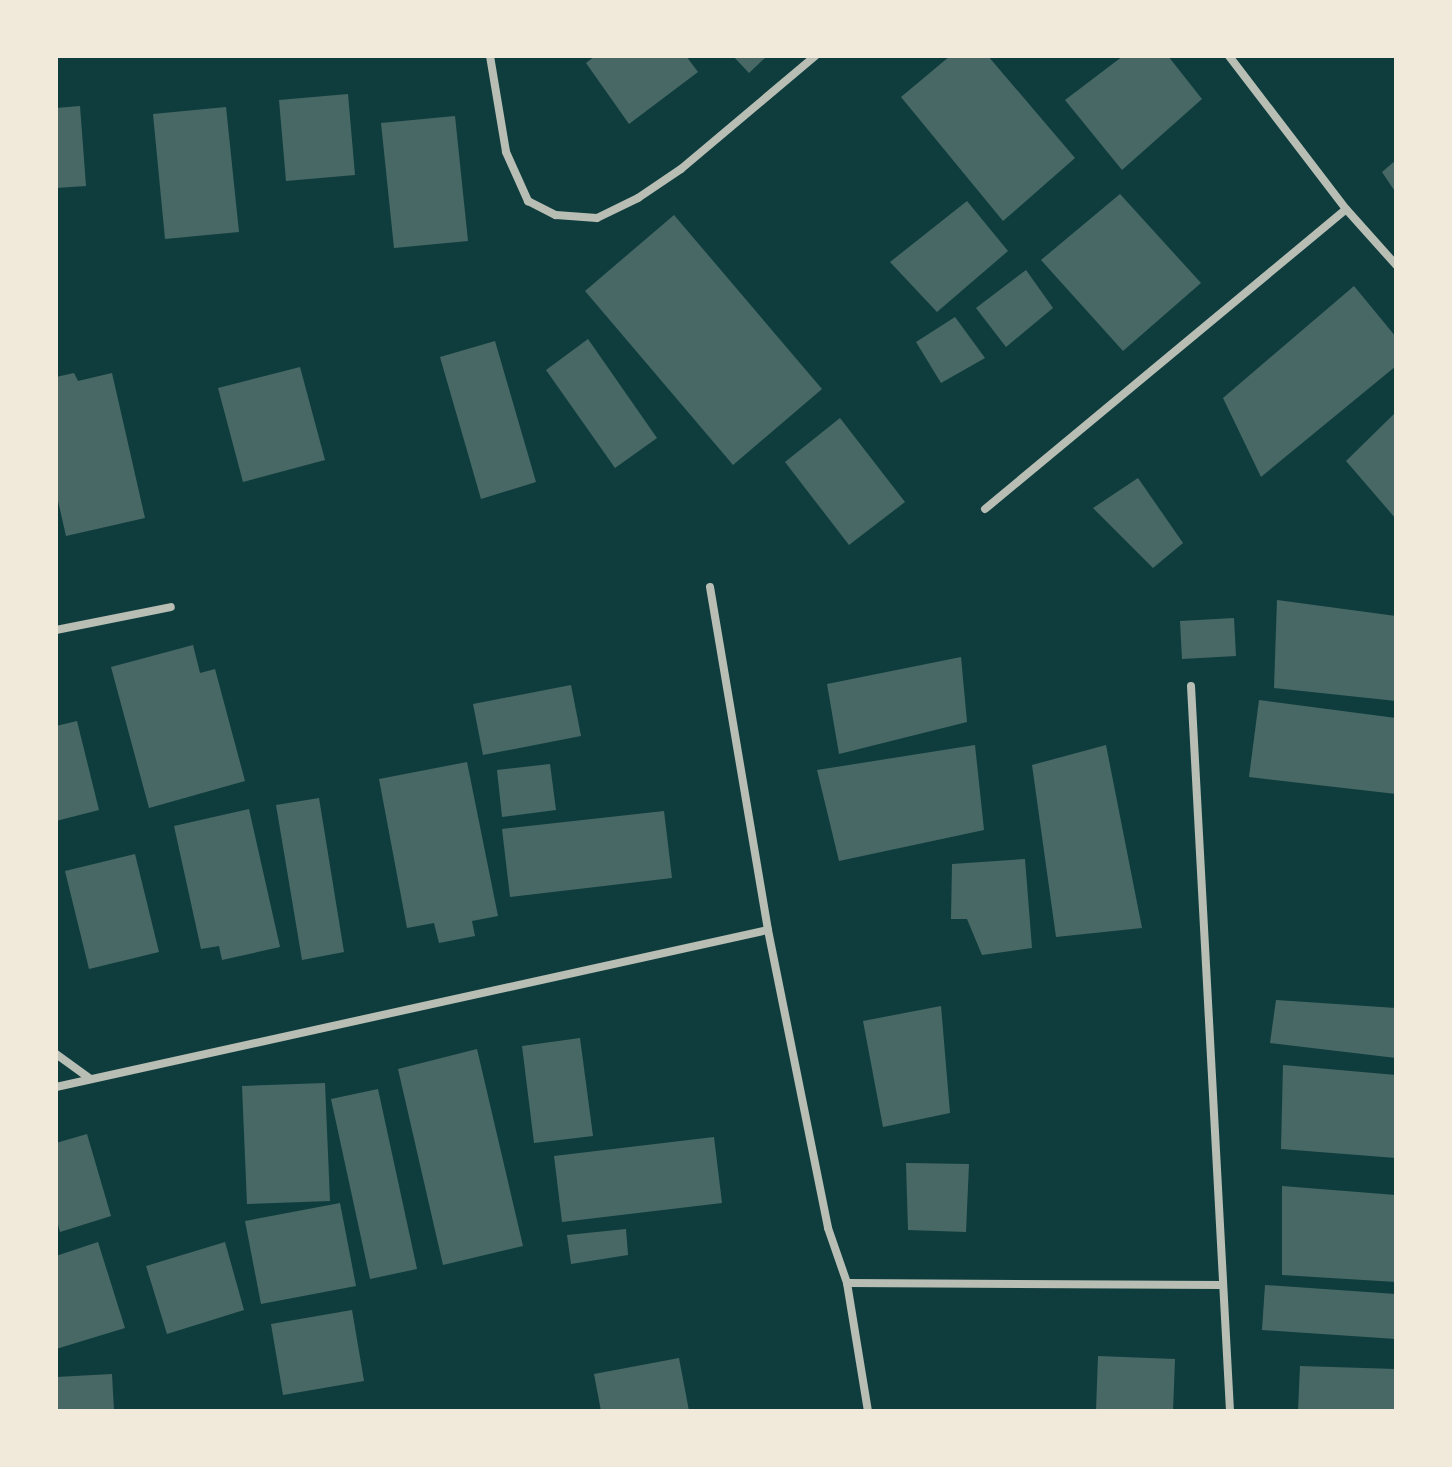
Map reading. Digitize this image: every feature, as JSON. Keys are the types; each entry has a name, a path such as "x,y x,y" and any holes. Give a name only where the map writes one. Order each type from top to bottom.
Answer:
{"street":[{"path":"490,56 506,152 528,201 556,215 597,218 638,198 681,169 815,56"},
{"path":"1229,56 1346,209 1396,265"},
{"path":"985,509 1346,209"},
{"path":"710,587 768,930 828,1228 847,1283 868,1411"},
{"path":"56,630 171,607"},
{"path":"1191,686 1230,1411"},
{"path":"56,1087 768,930"},
{"path":"56,1054 89,1078"},
{"path":"847,1283 1223,1285"}],"building":[{"path":"595,56 686,56 698,72 629,124 586,63"},
{"path":"733,56 767,56 749,73"},
{"path":"950,56 988,56 1075,158 1003,221 901,97"},
{"path":"1123,56 1168,56 1202,99 1122,170 1065,100"},
{"path":"348,94 355,175 286,181 279,100"},
{"path":"80,106 86,186 56,188 56,108"},
{"path":"226,107 239,232 165,239 153,114"},
{"path":"455,116 468,241 394,248 381,123"},
{"path":"1396,160 1396,193 1382,172"},
{"path":"1120,194 1201,283 1123,351 1041,260"},
{"path":"967,201 1008,251 937,312 890,262"},
{"path":"674,215 822,389 733,465 585,291"},
{"path":"1026,270 1053,308 1006,347 976,308"},
{"path":"1354,286 1396,337 1396,366 1261,477 1223,398"},
{"path":"955,317 985,358 941,383 916,342"},
{"path":"588,339 657,438 615,468 546,370"},
{"path":"495,341 536,482 481,499 440,357"},
{"path":"300,367 325,460 243,482 218,388"},
{"path":"74,373 78,381 112,373 145,518 66,536 56,492 56,377"},
{"path":"1396,412 1396,519 1346,461"},
{"path":"840,418 905,502 849,545 785,462"},
{"path":"1138,478 1183,543 1153,568 1093,508"},
{"path":"1277,600 1396,616 1396,701 1274,688"},
{"path":"1234,618 1236,656 1182,659 1180,621"},
{"path":"193,645 200,673 215,669 245,781 149,808 111,667"},
{"path":"961,657 967,722 839,754 827,684"},
{"path":"571,685 581,736 483,755 473,704"},
{"path":"1259,700 1396,718 1396,794 1249,777"},
{"path":"77,721 99,810 56,821 56,726"},
{"path":"975,745 984,830 839,861 817,770"},
{"path":"1106,745 1142,928 1056,937 1032,765"},
{"path":"467,762 498,916 472,921 475,936 439,943 434,923 407,928 379,779"},
{"path":"550,764 556,810 502,817 497,770"},
{"path":"319,798 344,952 302,960 276,805"},
{"path":"249,809 280,947 222,960 219,946 201,949 174,826"},
{"path":"664,811 672,878 510,897 502,829"},
{"path":"135,854 159,952 89,969 65,871"},
{"path":"1025,859 1032,948 982,955 967,919 951,919 952,864"},
{"path":"1276,1000 1396,1008 1396,1058 1270,1043"},
{"path":"941,1006 950,1113 883,1127 863,1021"},
{"path":"580,1038 593,1136 534,1143 522,1046"},
{"path":"477,1049 523,1246 443,1265 398,1069"},
{"path":"1283,1065 1396,1075 1396,1158 1281,1149"},
{"path":"325,1083 330,1201 247,1204 242,1086"},
{"path":"378,1089 417,1269 370,1279 331,1099"},
{"path":"87,1134 111,1216 60,1232 56,1217 56,1143"},
{"path":"714,1137 722,1203 562,1222 554,1156"},
{"path":"906,1163 969,1164 966,1232 908,1230"},
{"path":"1282,1186 1396,1195 1396,1282 1282,1275"},
{"path":"340,1203 356,1286 261,1304 245,1221"},
{"path":"626,1229 628,1255 571,1264 567,1235"},
{"path":"98,1242 125,1328 56,1349 56,1256"},
{"path":"225,1242 244,1310 167,1334 146,1266"},
{"path":"1265,1285 1396,1294 1396,1339 1262,1330"},
{"path":"352,1310 364,1381 283,1395 271,1324"},
{"path":"1098,1356 1175,1359 1173,1411 1096,1411"},
{"path":"679,1358 689,1411 601,1411 594,1374"},
{"path":"1300,1366 1396,1369 1396,1411 1298,1411"},
{"path":"112,1374 114,1411 56,1411 56,1377"}]}
